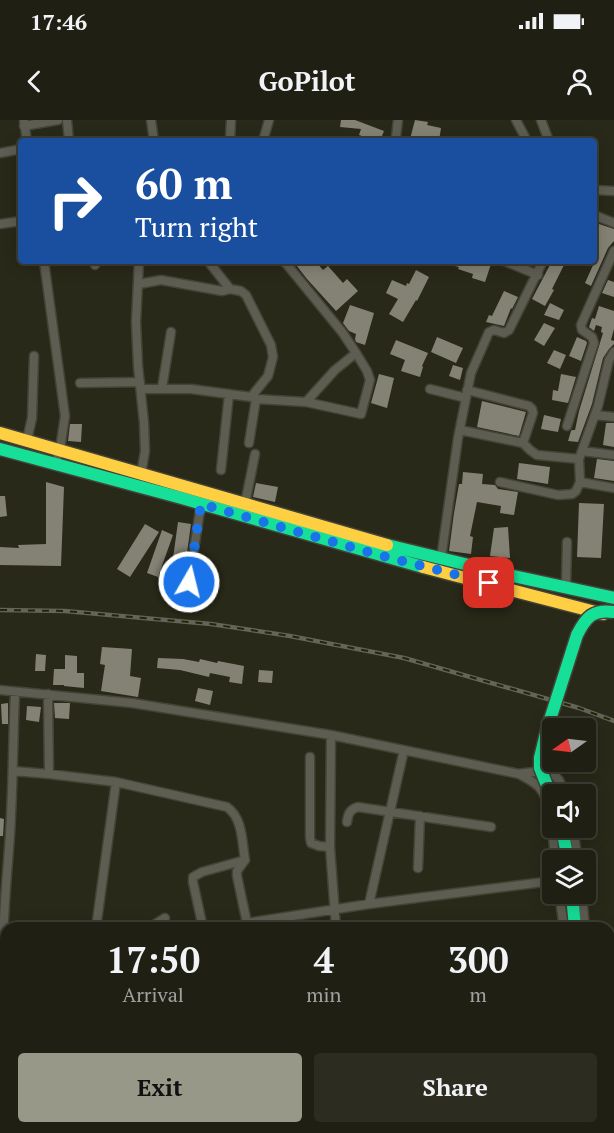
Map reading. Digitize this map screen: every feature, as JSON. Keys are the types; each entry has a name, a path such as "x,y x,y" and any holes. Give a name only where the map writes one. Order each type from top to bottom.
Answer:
{"main road":[{"path":"0,433 441,559 508,581 571,606 614,616"},
{"path":"0,449 404,562 508,581 566,587 614,598"},
{"path":"546,784 540,768 540,758 576,635 593,613 604,610 614,612"},
{"path":"573,904 574,922"}],"street":[{"path":"26,138 24,123 58,120"},
{"path":"67,120 69,138"},
{"path":"151,120 154,138"},
{"path":"230,138 231,120"},
{"path":"264,138 269,120"},
{"path":"396,138 398,120"},
{"path":"516,120 525,138"},
{"path":"541,120 548,138"},
{"path":"0,153 18,150"},
{"path":"597,190 614,191"},
{"path":"597,216 614,222"},
{"path":"0,224 18,221"},
{"path":"567,426 594,343 592,337 582,330 581,326 611,265 614,251"},
{"path":"44,264 65,416 56,464"},
{"path":"139,264 136,322 145,451 141,474"},
{"path":"210,264 230,289"},
{"path":"80,383 191,389 254,398 306,402 361,414 370,380 367,371 342,332 286,264"},
{"path":"512,264 538,274"},
{"path":"441,559 471,373 489,332 494,330 504,333 509,330 542,264"},
{"path":"139,284 161,280 222,291 230,289 241,291 246,295 271,345 273,357 268,376 254,398 249,443"},
{"path":"162,388 171,332"},
{"path":"500,482 558,495 576,491 580,482 580,455 595,415 609,360 614,352"},
{"path":"306,402 336,370 356,353"},
{"path":"27,440 32,418 34,356"},
{"path":"429,389 529,406 533,413 523,443"},
{"path":"221,470 229,394"},
{"path":"595,415 614,417"},
{"path":"460,430 523,443 537,455 614,455"},
{"path":"245,504 255,454"},
{"path":"580,482 614,488"},
{"path":"189,582 201,504"},
{"path":"566,587 567,542"},
{"path":"0,690 132,703 331,735 519,774 531,780 545,796 554,850"},
{"path":"4,922 10,835 15,692"},
{"path":"48,694 50,774"},
{"path":"331,735 330,847 335,922"},
{"path":"369,904 404,750"},
{"path":"310,757 311,843 330,847"},
{"path":"13,771 116,782 227,807 238,819 246,860"},
{"path":"519,774 546,772 553,774 560,784"},
{"path":"97,922 116,782"},
{"path":"347,822 349,812 358,807 491,827"},
{"path":"418,868 420,816"},
{"path":"246,860 237,871 237,876 247,922"},
{"path":"202,922 193,877 202,872 246,860"},
{"path":"284,922 369,904 542,882"},
{"path":"560,904 563,922"},
{"path":"583,904 584,922"},
{"path":"159,922 165,918"}],"building":[{"path":"341,120 355,120 384,131 381,138 368,138 359,135 361,129 340,127"},
{"path":"415,120 428,122 427,125 441,128 439,138 410,138"},
{"path":"599,224 614,229 614,241 608,248 591,286 585,283 594,264 597,264"},
{"path":"295,264 318,264 323,270 328,266 343,283 347,279 358,291 336,311"},
{"path":"446,264 491,264 485,282 472,278 473,274 458,269 459,267"},
{"path":"550,264 564,264 545,306 532,299"},
{"path":"416,270 429,277 403,322 389,314 398,299 386,293 392,280 406,286 407,283 409,284"},
{"path":"608,280 614,282 614,297 602,293"},
{"path":"504,291 518,297 504,326 486,322 489,315 492,316"},
{"path":"550,303 564,310 559,320 544,315"},
{"path":"350,305 374,313 365,345 356,342 356,334 349,331 343,323"},
{"path":"599,306 614,311 614,329 611,340 614,344 603,358 592,404 578,442 568,441 571,431 575,430 603,333 601,332 602,327 596,325 594,331 589,327 592,318 595,319"},
{"path":"544,323 555,328 544,346 534,340"},
{"path":"437,337 463,348 456,363 431,352"},
{"path":"577,337 587,343 581,361 569,356"},
{"path":"396,340 428,353 420,377 401,371 405,360 390,354"},
{"path":"554,350 566,355 560,369 547,363"},
{"path":"453,365 463,368 460,380 449,376"},
{"path":"379,374 394,378 387,408 371,403"},
{"path":"561,374 576,377 568,403 552,400 553,390 558,391"},
{"path":"482,401 526,412 519,436 477,427"},
{"path":"544,415 561,419 558,432 541,429"},
{"path":"606,423 614,423 614,447 603,445"},
{"path":"70,424 82,424 81,442 68,441"},
{"path":"597,459 614,461 614,481 594,478"},
{"path":"519,463 550,467 548,484 517,479"},
{"path":"463,472 483,474 482,484 495,485 498,489 518,492 514,515 500,513 501,506 477,502 470,536 473,537 471,554 449,551 459,484 462,484"},
{"path":"46,482 64,487 61,566 0,565 0,547 19,548 18,545 46,544"},
{"path":"256,483 278,487 275,502 253,497"},
{"path":"0,496 5,496 7,516 0,517"},
{"path":"579,503 604,504 601,558 577,557"},
{"path":"178,522 191,524 183,582 170,580"},
{"path":"145,524 159,532 130,577 117,569"},
{"path":"508,527 510,558 490,556 494,528"},
{"path":"162,530 173,535 158,577 147,573"},
{"path":"102,647 132,649 130,676 141,678 138,697 101,691 105,665 100,664"},
{"path":"36,654 46,655 45,671 35,671"},
{"path":"65,655 77,656 77,673 84,673 84,688 53,685 54,669 65,669"},
{"path":"158,658 199,662 200,659 244,666 242,684 229,682 230,677 210,673 209,677 180,670 157,668"},
{"path":"259,670 273,671 272,683 258,682"},
{"path":"198,688 213,691 210,705 195,701"},
{"path":"8,703 8,724 2,724 1,704"},
{"path":"54,703 70,703 69,719 55,718"},
{"path":"27,706 41,707 39,722 26,720"},
{"path":"0,818 4,819 3,836 0,836"}],"railway":[{"path":"0,610 65,611 211,624 290,636 404,658 579,708 614,721"}],"traffic: fast":[{"path":"0,449 423,567"},
{"path":"387,545 614,598"},
{"path":"546,784 540,768 540,758 577,635 587,619 595,613 614,612"},
{"path":"564,838 566,850"},
{"path":"573,904 574,922"}],"traffic: slow":[{"path":"0,433 387,545"},
{"path":"423,567 603,614"}],"route":[{"path":"189,582 201,504 375,554 489,583"}]}
